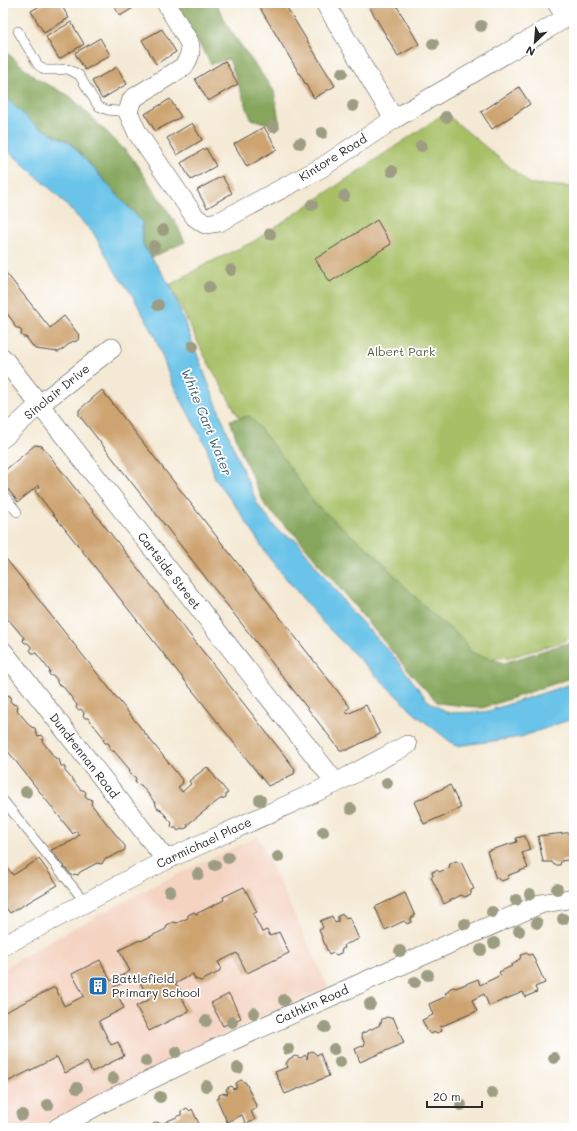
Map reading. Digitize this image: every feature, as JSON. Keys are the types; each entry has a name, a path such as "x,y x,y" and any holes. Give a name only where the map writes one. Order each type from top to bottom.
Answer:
{"street":[{"path":"128,112 132,99 183,67 188,61 191,48 189,42 166,3"},
{"path":"325,3 394,119"},
{"name":"Kintore Road","path":"128,112 138,134 190,211 195,217 205,224 219,222 321,168 394,119 458,82 566,11"},
{"name":"Sinclair Drive","path":"3,438 39,404 112,348"},
{"name":"Cartside Street","path":"3,358 336,783"},
{"name":"Dundrennan Road","path":"3,651 166,860"},
{"name":"Carmichael Place","path":"3,946 166,860 336,783 407,745"},
{"name":"Cathkin Road","path":"57,1128 102,1103 220,1046 433,950 540,904 574,898"}],"lane":[{"path":"18,31 38,64 44,70 68,69 79,75 98,106 107,110 128,112"},
{"path":"3,494 18,512"},
{"path":"3,800 85,902"}],"shaded area":[{"path":"258,836 328,987 189,1050 35,1128 3,1128 3,969 46,943 153,886"}],"green space":[{"path":"175,3 216,3 230,30 274,91 280,127 251,119 229,59 211,64"},
{"path":"3,49 37,79 70,96 130,155 176,223 185,242 152,257 143,245 142,222 71,143 35,125 3,95"},
{"name":"Albert Park","path":"445,113 530,184 574,187 574,634 562,642 511,657 467,661 251,439 203,353 170,285 206,264 253,242"},
{"path":"250,416 285,460 315,504 374,554 430,612 464,640 471,652 504,663 574,641 574,677 483,708 438,703 411,674 298,538 266,507 241,452 230,420"}],"water":[{"name":"White Cart Water","path":"3,95 35,125 70,143 142,222 143,245 170,285 237,457 258,505 278,531 297,541 351,611 391,653 428,701 448,713 485,712 574,683 574,718 521,737 456,746 415,714 324,624 270,559 239,511 215,479 207,448 172,383 154,334 131,293 118,276 94,234 53,191 3,146"}],"building":[{"path":"45,3 60,3 69,18 44,33 31,11"},
{"path":"112,3 141,3 120,16"},
{"path":"257,3 284,3 335,86 314,98"},
{"path":"367,3 395,3 419,44 398,56"},
{"path":"71,22 84,44 59,59 46,37"},
{"path":"162,29 176,52 156,64 142,40"},
{"path":"100,38 110,55 85,70 75,53"},
{"path":"225,61 238,84 208,101 195,79"},
{"path":"117,67 127,84 102,99 92,81"},
{"path":"519,87 530,104 492,129 481,112"},
{"path":"170,99 181,117 155,131 145,114"},
{"path":"192,123 202,140 177,155 167,138"},
{"path":"264,127 277,149 247,167 234,144"},
{"path":"206,148 216,166 191,180 181,163"},
{"path":"222,176 232,193 207,208 197,190"},
{"path":"377,220 391,244 330,282 315,259"},
{"path":"3,269 50,328 64,316 79,335 79,339 75,342 73,341 59,352 35,349 26,337 23,337 21,334 22,332 19,328 16,328 3,308"},
{"path":"102,390 350,707 345,711 348,714 366,705 380,734 347,750 340,750 79,415 79,410"},
{"path":"35,445 42,446 295,769 294,774 268,786 35,491 40,487 39,485 18,502 3,483 3,472"},
{"path":"3,555 183,781 178,787 182,792 191,784 189,781 207,767 228,793 226,794 226,797 220,799 188,824 188,827 184,829 182,828 178,831 176,828 171,826 172,823 160,809 158,809 156,804 141,785 138,785 135,782 135,777 129,773 130,770 114,751 109,749 110,746 108,743 105,743 103,740 104,738 88,718 83,716 84,713 81,709 78,710 76,708 77,705 62,685 59,685 54,676 49,674 50,671 36,653 32,653 30,650 31,647 28,643 23,641 24,638 9,620 6,620 4,617"},
{"path":"3,692 6,696 8,695 11,697 10,701 17,705 17,710 31,727 35,728 38,736 41,735 43,738 42,741 55,758 59,759 61,766 65,767 65,771 81,790 85,791 87,798 91,799 92,801 91,804 125,846 125,850 104,860 102,864 97,863 80,872 78,875 74,874 72,876 51,850 72,841 79,835 76,831 73,834 3,745"},
{"path":"450,785 461,808 424,824 414,802"},
{"path":"574,832 574,859 561,861 560,865 554,865 552,862 543,862 538,836"},
{"path":"525,836 530,850 522,853 528,868 509,875 507,879 501,881 497,878 496,879 487,851 517,842 516,838"},
{"path":"39,859 58,885 10,913 3,904 3,862 13,875"},
{"path":"456,861 459,863 461,862 474,889 471,890 471,894 465,897 461,895 444,904 431,877 433,876 432,872 437,870 439,872 449,868 450,864"},
{"name":"Battlefield Primary School","path":"244,887 257,912 253,914 262,932 267,930 270,936 279,932 289,953 247,973 237,953 218,962 221,967 219,972 201,981 195,979 193,974 175,984 182,992 180,995 189,1011 149,1031 136,1006 149,1000 137,976 114,987 124,1008 99,1021 111,1045 118,1042 124,1056 92,1072 87,1062 65,1073 57,1057 3,1084 3,1013 55,987 64,1006 84,996 72,974 100,960 111,981 130,971 119,950 166,929 167,925 173,922 177,923 188,918 188,915 194,912 196,914 224,900 223,897"},
{"path":"405,893 415,916 411,918 411,922 407,924 404,921 385,930 375,907"},
{"path":"343,914 346,918 349,917 359,939 344,945 345,948 342,949 341,953 336,955 333,953 329,955 319,930 323,928 320,921 332,916 335,923 338,922 338,916"},
{"path":"526,953 529,955 532,954 545,983 535,987 537,992 525,997 523,992 489,1006 484,994 472,1000 477,1011 440,1027 442,1031 430,1034 428,1032 422,1020 433,1015 429,1004 447,996 445,993 453,987 456,988 478,979 480,985 501,975 499,972 512,966 511,965 520,959 521,955"},
{"path":"229,994 241,1018 223,1026 211,1003"},
{"path":"393,1017 404,1043 360,1062 355,1049 365,1045 361,1034 380,1025 379,1023 381,1023 382,1019"},
{"path":"312,1051 317,1055 320,1053 329,1076 285,1094 275,1072 288,1067 286,1064 289,1059 295,1056 301,1058 305,1055 307,1059 308,1053"},
{"path":"241,1080 246,1083 257,1108 251,1111 255,1120 246,1124 242,1115 227,1122 217,1099 219,1098 219,1095 228,1093 226,1089 231,1086 233,1089 236,1088 236,1083"},
{"path":"187,1108 190,1111 192,1109 201,1128 152,1128 153,1124 157,1122 161,1124 181,1115 181,1111"}],"place":[{"name":"Battlefield Primary School","path":"98,986"}]}
